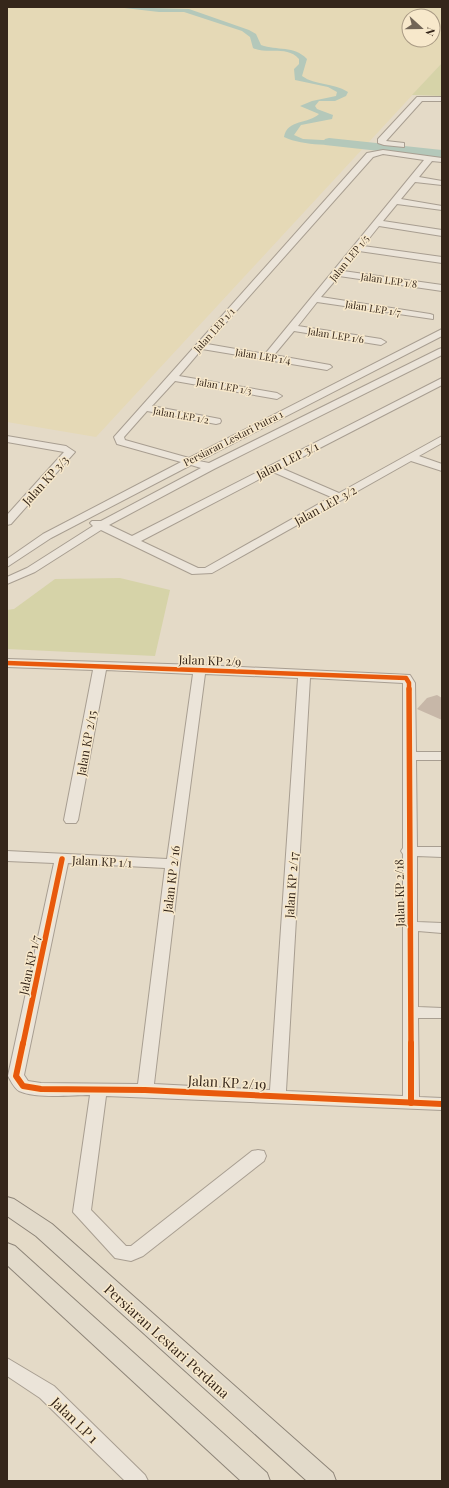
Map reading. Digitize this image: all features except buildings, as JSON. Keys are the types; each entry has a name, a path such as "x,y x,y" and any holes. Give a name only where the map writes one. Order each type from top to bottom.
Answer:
{"main road":[{"name":"Persiaran Lestari Perdana","path":"7,1205 44,1230 324,1481"},
{"path":"7,1252 258,1481"}],"street":[{"path":"412,147 384,143 381,141 420,99 442,99"},
{"name":"Jalan LEP 1/1","path":"210,467 121,442 119,438 171,377 370,155 383,152 437,156"},
{"name":"Jalan LEP 1/5","path":"268,357 395,201 437,156"},
{"path":"414,179 442,183"},
{"path":"395,201 442,208"},
{"path":"377,223 442,233"},
{"path":"357,248 442,260"},
{"name":"Jalan LEP 1/8","path":"337,273 442,288"},
{"name":"Jalan LEP 1/7","path":"316,299 430,317"},
{"name":"Jalan LEP 1/6","path":"292,328 381,342"},
{"name":"Persiaran Lestari Putra 1","path":"7,564 47,536 189,460 441,333"},
{"name":"Jalan LEP 1/4","path":"200,346 327,367"},
{"name":"Persiaran Lestari Putra 1","path":"60,551 100,526 210,467 442,351"},
{"name":"Jalan LEP 1/3","path":"171,377 276,396"},
{"name":"Jalan LEP 3/1","path":"127,539 272,468 442,380"},
{"name":"Jalan LEP 1/2","path":"145,408 216,421"},
{"name":"Jalan KP 3/3","path":"7,439 66,449 70,452 7,522"},
{"name":"Jalan LEP 3/2","path":"127,539 196,572 208,571 442,439"},
{"path":"162,475 168,467 168,455"},
{"path":"410,457 442,468"},
{"path":"272,468 339,497"},
{"path":"82,517 127,539"},
{"path":"7,581 31,570 60,551 92,537 127,539"},
{"name":"Jalan KP 2/9","path":"7,663 200,669 406,678 409,683"},
{"name":"Jalan KP 2/15","path":"72,820 100,667"},
{"name":"Jalan KP 2/16","path":"145,1090 172,864 200,669"},
{"name":"Jalan KP 2/17","path":"278,1096 304,674"},
{"name":"Jalan KP 2/18","path":"409,683 408,851 411,1103"},
{"path":"408,756 442,756"},
{"path":"408,851 442,852"},
{"name":"Jalan KP 1/1","path":"7,856 172,864"},
{"name":"Jalan KP 1/7","path":"16,1076 62,859"},
{"path":"409,926 442,928"},
{"path":"410,1012 442,1013"},
{"name":"Jalan KP 2/19","path":"16,1076 23,1086 35,1088 145,1090 442,1104"},
{"path":"99,1089 82,1212 122,1253 131,1254 137,1251 258,1156"},
{"name":"Jalan LP 1","path":"7,1366 47,1392 138,1481"}],"shaded area":[{"path":"7,7 442,7 442,63 96,437 7,422"},
{"path":"116,7 189,9 249,30 256,34 261,45 297,52 307,59 302,76 348,92 346,96 335,101 319,101 315,106 317,109 333,115 332,119 301,125 294,135 303,139 360,142 357,146 310,144 284,137 289,127 319,114 300,106 312,101 336,96 337,92 328,87 295,80 294,69 299,64 299,59 294,55 283,51 265,51 253,48 250,37 242,31 184,12 159,12"},
{"path":"442,63 442,96 412,95"},
{"path":"120,578 170,590 155,656 7,649 7,610 14,609 55,579"}],"waterway":[{"path":"329,142 442,154"}],"cycle path":[{"path":"7,663 406,678 409,683 411,1103"},
{"path":"62,859 16,1076 23,1086 41,1089 145,1090 442,1104"}]}
